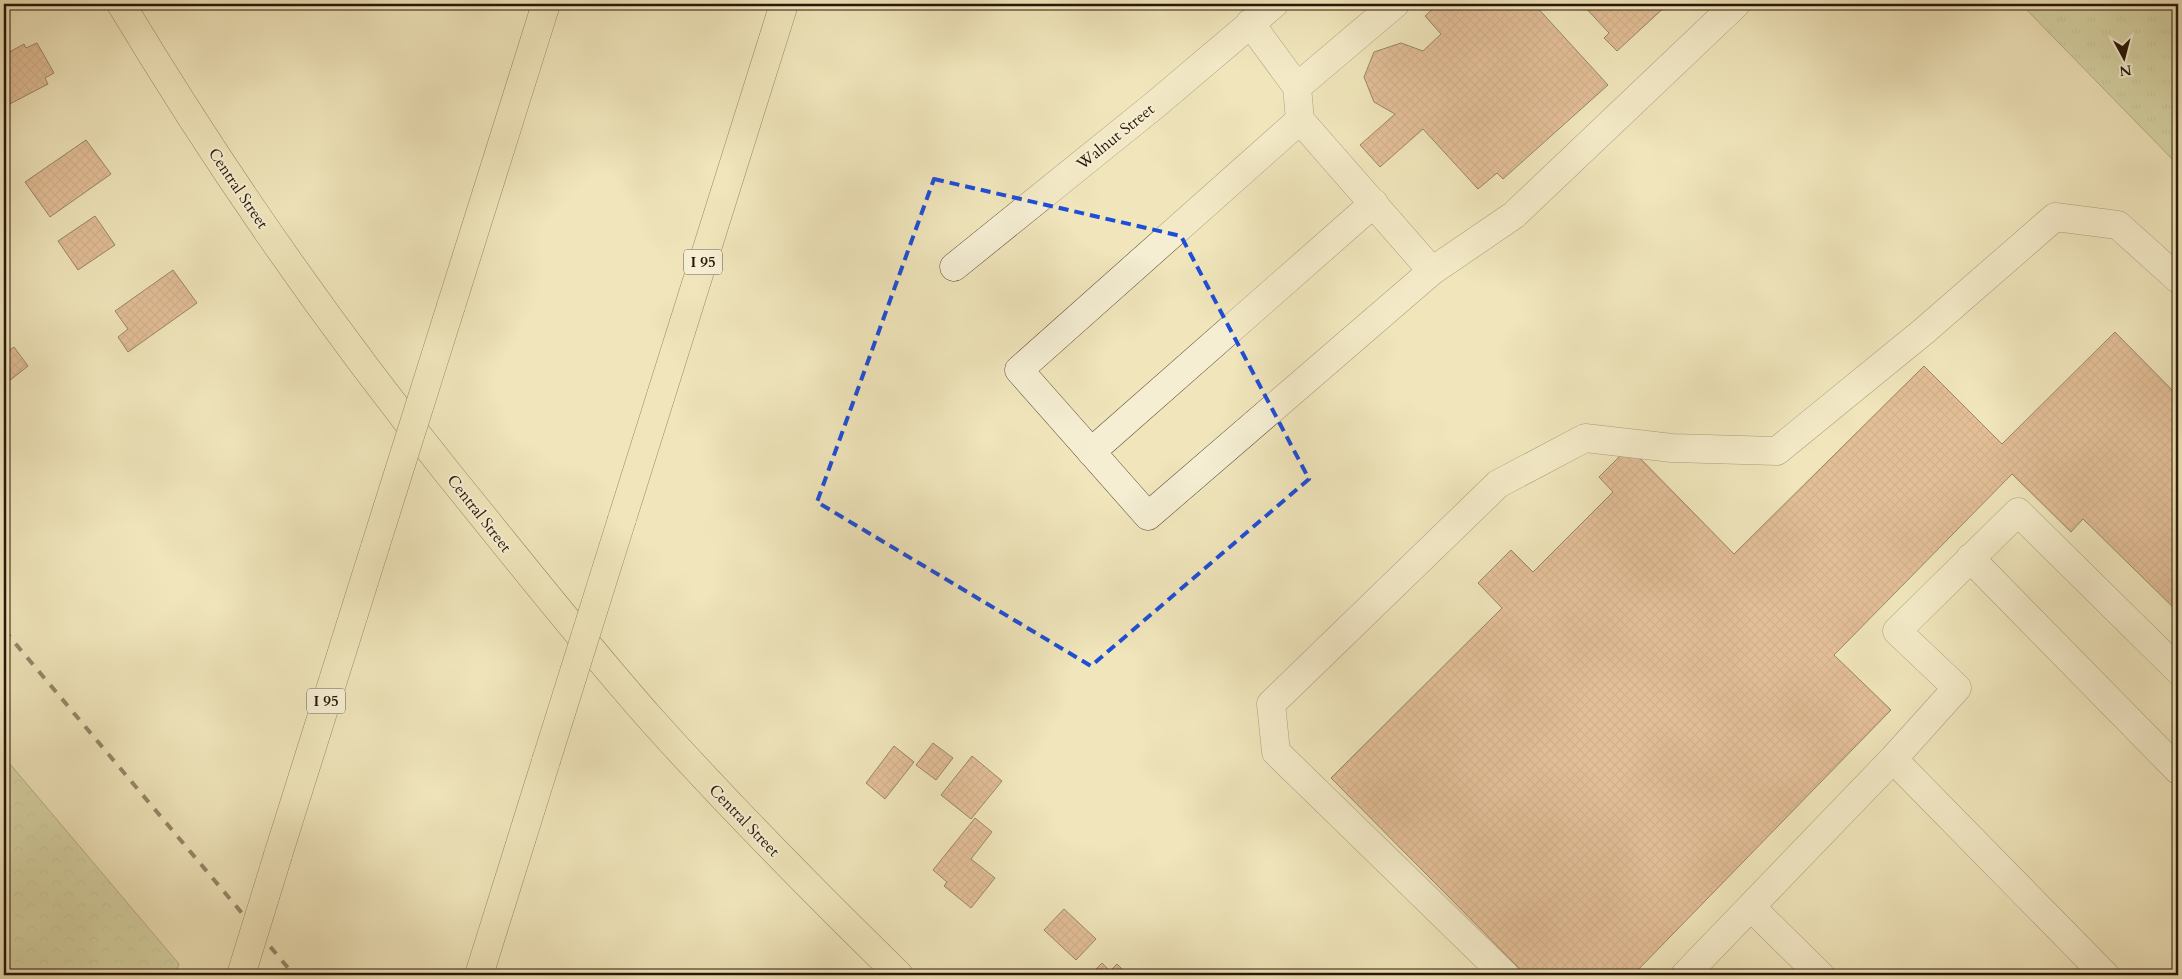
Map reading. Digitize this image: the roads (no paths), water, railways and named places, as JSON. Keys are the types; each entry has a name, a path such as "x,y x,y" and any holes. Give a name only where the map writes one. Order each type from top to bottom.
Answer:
{"main road":[{"name":"Central Street","path":"121,4 247,201 366,370 404,420 542,590 650,718 765,842 899,975"},
{"name":"I 95","path":"241,975 546,4"},
{"name":"I 95","path":"479,975 784,4"}],"street":[{"name":"Walnut Street","path":"954,266 1274,4"},
{"path":"1297,87 1395,4"},
{"path":"1300,120 1019,370 1148,516 1432,271 1514,215 1736,4"},
{"path":"1250,23 1297,87 1300,120 1432,271"},
{"path":"1091,452 1374,203"},
{"path":"1505,975 1276,752 1271,704 1498,484 1585,438 1672,448 1777,451 1924,331 2055,217 2118,225 2178,279"},
{"path":"1685,975 1893,759 1956,688 1897,631 2018,512 2178,670"},
{"path":"1970,558 2178,770"},
{"path":"1893,759 2106,975"},
{"path":"1751,907 1820,975"}],"railway":[{"path":"4,630 294,975"}]}
